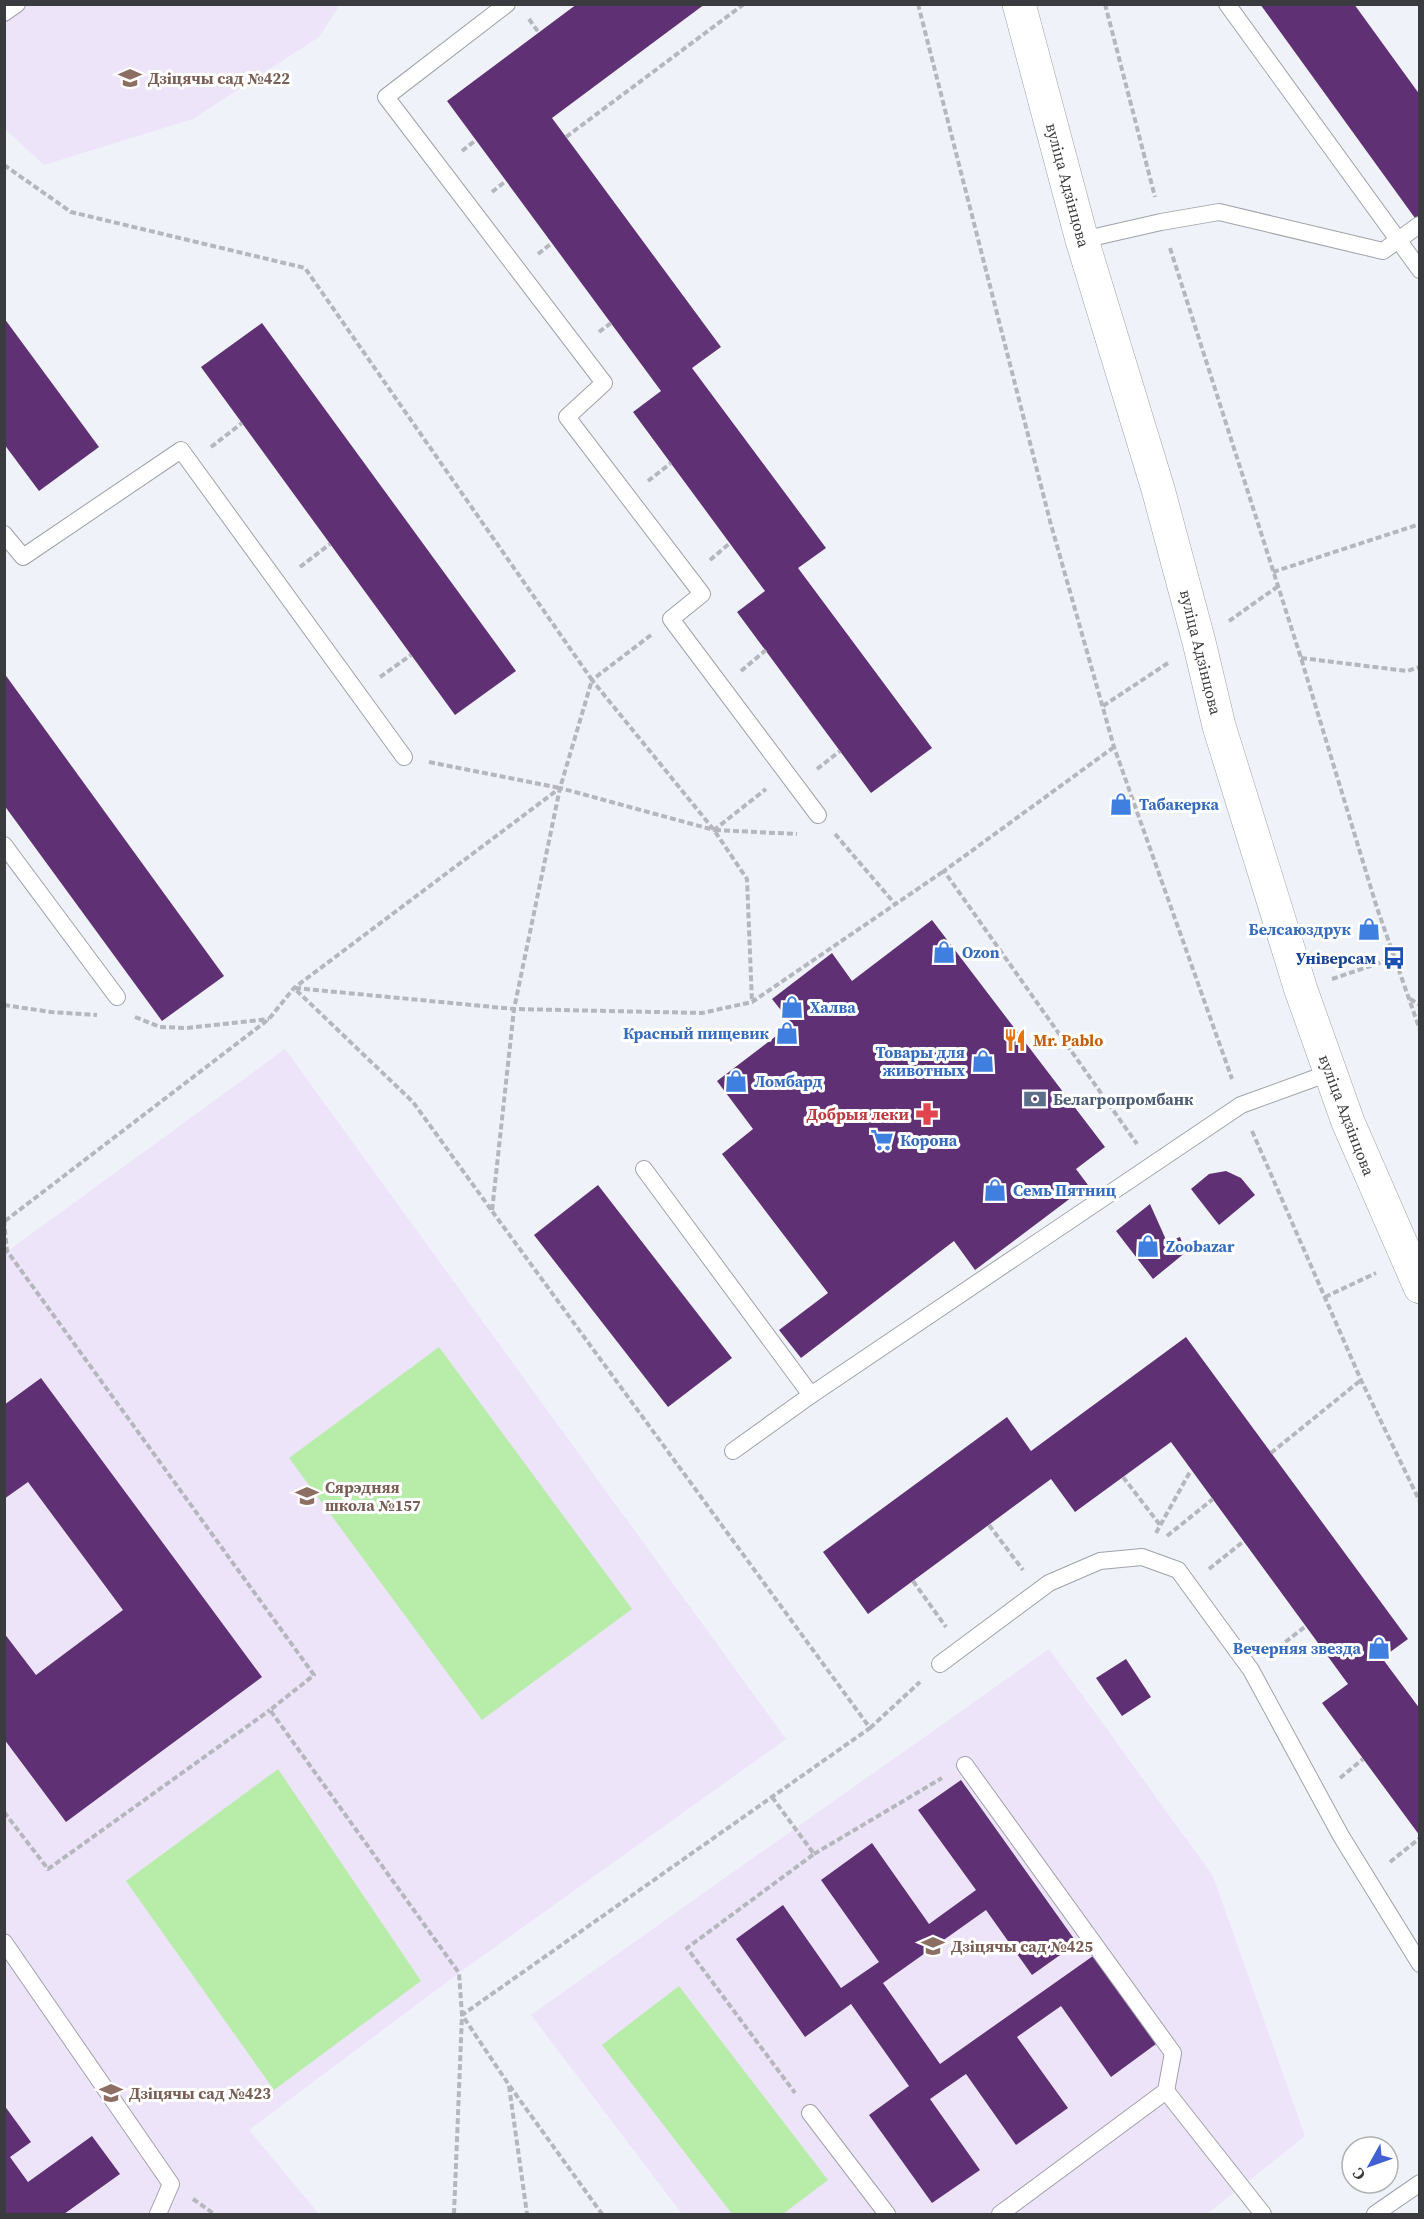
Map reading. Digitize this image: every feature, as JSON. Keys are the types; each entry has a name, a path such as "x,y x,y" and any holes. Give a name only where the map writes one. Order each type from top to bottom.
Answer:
{"main road":[{"name":"вуліца Адзінцова","path":"1019,4 1082,240 1158,489 1219,726 1329,1073 1413,1273"}],"lane":[{"path":"4,13 17,4"},
{"path":"507,4 386,97 604,383 567,417 702,594 671,620 818,815"},
{"path":"1227,4 1419,270"},
{"path":"1082,240 1161,222 1219,212 1383,251 1419,225"},
{"path":"4,534 23,557 181,450 404,757"},
{"path":"4,845 117,997"},
{"path":"733,1451 811,1395 1241,1105 1329,1073"},
{"path":"644,1169 811,1395"},
{"path":"939,1664 1049,1582 1100,1561 1142,1557 1178,1570 1251,1670 1341,1836 1419,1964"},
{"path":"965,1765 1173,2053 1166,2091 1000,2214"},
{"path":"4,1942 171,2184 158,2214"},
{"path":"1166,2091 1263,2214"},
{"path":"810,2113 887,2214"},
{"path":"1375,2214 1419,2183"}],"path":[{"path":"566,137 744,4"},
{"path":"918,4 1050,521 1114,747 1241,1105 1361,1380 1419,1502"},
{"path":"1105,4 1161,222 1301,658 1377,908 1419,1030"},
{"path":"4,165 71,212 305,268 592,680 714,830 747,879 752,1002"},
{"path":"191,462 242,423"},
{"path":"1273,572 1419,525"},
{"path":"278,583 330,544"},
{"path":"492,1211 514,1009 560,788 592,680 671,620"},
{"path":"358,694 411,655"},
{"path":"1301,658 1407,670 1419,667"},
{"path":"1103,706 1149,676"},
{"path":"294,988 514,1009 702,1013 752,1002 944,871 1114,747"},
{"path":"404,757 560,788 714,830 803,834"},
{"path":"714,830 786,774"},
{"path":"4,1812 48,1869 270,1710 314,1675 7,1251 5,1221 270,1019 294,988 560,788"},
{"path":"818,815 895,904"},
{"path":"825,835 836,836"},
{"path":"944,871 1152,1164"},
{"path":"1301,990 1394,957"},
{"path":"294,988 412,1102 870,1728"},
{"path":"1408,998 1419,1005"},
{"path":"1325,1297 1413,1273"},
{"path":"1271,1453 1361,1380"},
{"path":"1142,1557 1191,1470"},
{"path":"1123,1477 1160,1525"},
{"path":"1142,1557 1213,1499"},
{"path":"989,1525 1038,1590"},
{"path":"1189,1585 1244,1541"},
{"path":"913,1581 962,1647"},
{"path":"1251,1670 1306,1626"},
{"path":"462,2015 870,1728 939,1664"},
{"path":"270,1710 459,1973 462,2015 454,2214"},
{"path":"810,2113 687,1948 814,1854 965,1765"},
{"path":"772,1797 814,1854"},
{"path":"1368,1880 1419,1838"},
{"path":"462,2015 508,2085 602,2214"},
{"path":"508,2085 527,2214"}],"shaded area":[{"name":"Дзіцячы сад №422","path":"5,5 340,5 319,37 193,119 44,165 5,129"},
{"name":"Сярэдняя школа №157","path":"285,1049 786,1739 459,1973 249,2130 319,2214 5,2214 5,1253"},
{"name":"Дзіцячы сад №425","path":"1049,1649 1213,1876 1305,2136 1207,2214 682,2214 531,2015"}],"green space":[{"path":"439,1347 632,1609 482,1720 289,1458"},
{"path":"278,1769 421,1981 274,2090 126,1881"},
{"path":"679,1986 828,2180 783,2214 732,2214 602,2045"}],"building":[{"path":"577,4 705,4 552,118 721,347 692,368 826,548 798,568 932,748 871,793 737,612 765,591 633,412 661,391 447,101"},
{"path":"1260,4 1354,4 1420,95 1420,225"},
{"path":"4,318 99,447 39,491 4,444"},
{"path":"262,323 516,671 455,715 201,367"},
{"path":"4,673 224,976 162,1021 4,805"},
{"path":"932,920 1105,1147 1076,1169 1088,1185 975,1270 954,1241 801,1358 779,1330 828,1293 722,1154 753,1129 717,1081 792,1024 772,999 832,953 852,981"},
{"path":"1226,1171 1241,1178 1255,1195 1219,1225 1191,1189 1209,1174"},
{"path":"598,1185 732,1358 668,1407 534,1235"},
{"path":"1150,1204 1167,1242 1180,1237 1186,1252 1153,1279 1116,1231"},
{"path":"1186,1337 1408,1639 1382,1658 1420,1709 1420,1836 1322,1703 1348,1684 1171,1442 1075,1512 1051,1479 868,1614 823,1552 1007,1417 1031,1451"},
{"path":"41,1378 262,1677 66,1822 4,1739 4,1633 36,1675 123,1610 28,1482 4,1499 4,1405"},
{"path":"1126,1659 1151,1697 1122,1716 1096,1678"},
{"path":"961,1780 1077,1943 1032,1975 986,1910 883,1983 940,2064 1093,1956 1156,2044 1111,2077 1061,2006 1017,2037 1068,2108 1016,2145 966,2074 930,2099 980,2170 932,2203 869,2115 909,2086 851,2004 805,2037 736,1939 783,1905 841,1988 879,1962 821,1880 872,1843 929,1924 976,1890 918,1810"},
{"path":"4,2105 31,2142 10,2157 28,2182 92,2136 120,2174 64,2214 4,2214"}],"place":[{"name":"Дзіцячы сад №422","path":"130,78"},
{"name":"Табакерка","path":"1121,804"},
{"name":"Белсаюздрук","path":"1369,929"},
{"name":"Ozon","path":"944,952"},
{"name":"Універсам","path":"1394,958"},
{"name":"Халва","path":"792,1007"},
{"name":"Красный пищевик","path":"787,1033"},
{"name":"Mr. Pablo","path":"1015,1040"},
{"name":"Товары для животных","path":"983,1061"},
{"name":"Ломбард","path":"736,1081"},
{"name":"Белагропромбанк","path":"1035,1099"},
{"name":"Добрыя леки","path":"927,1114"},
{"name":"Корона","path":"882,1140"},
{"name":"Семь Пятниц","path":"995,1190"},
{"name":"Zoobazar","path":"1148,1246"},
{"name":"Сярэдняя школа №157","path":"307,1496"},
{"name":"Вечерняя звезда","path":"1379,1648"},
{"name":"Дзіцячы сад №425","path":"933,1946"},
{"name":"Дзіцячы сад №423","path":"111,2093"}]}
